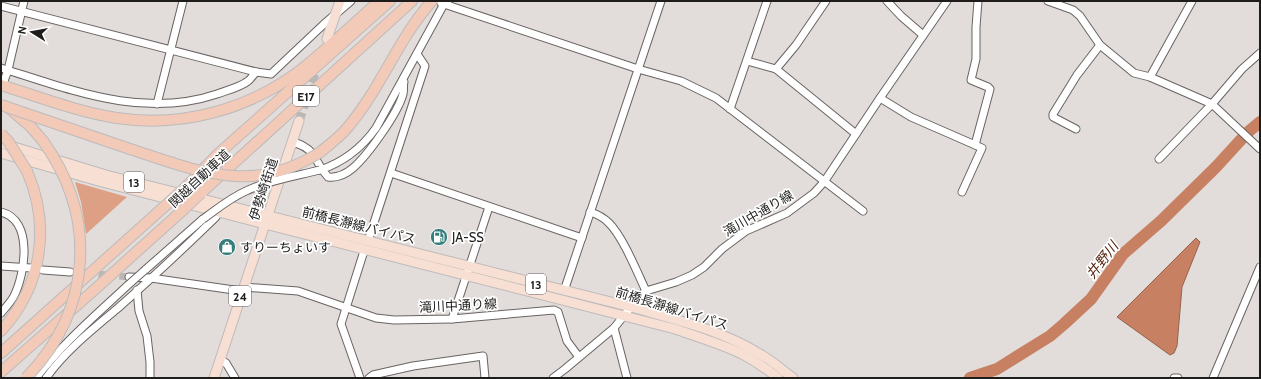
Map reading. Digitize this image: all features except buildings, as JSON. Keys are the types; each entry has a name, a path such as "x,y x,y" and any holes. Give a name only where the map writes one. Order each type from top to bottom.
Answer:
{"highway":[{"path":"2,83 84,110 117,118 161,120 202,115 251,100 281,83 311,61 379,1"},
{"name":"関越自動車道","path":"1,352 185,188 217,155 390,1"},
{"name":"関越自動車道","path":"1,372 183,210 412,1"},
{"path":"1,105 193,169 227,176 250,176 280,171 296,165 319,163 361,110 411,28 441,2"},
{"path":"1,102 31,126 60,167 71,190 80,232 80,265 78,280 68,315 61,330 43,359 26,378"},
{"path":"1,134 11,146 27,172 36,194 40,228 40,250 29,290 16,313 1,331"}],"main road":[{"path":"327,39 340,1"},
{"name":"伊勢崎街道","path":"214,378 242,289 265,225 299,121"},
{"name":"前橋長瀞線バイパス","path":"1,143 106,175 368,241 623,316 675,329 721,345 748,357 778,378"},
{"name":"前橋長瀞線バイパス","path":"1,153 102,182 265,225 317,237 364,251 564,291 678,320 723,335 764,356 793,378"}],"street":[{"path":"2,83 4,69 24,1"},
{"path":"157,104 183,1"},
{"path":"1,6 256,72 270,74 351,1"},
{"path":"564,291 661,1"},
{"path":"730,109 767,1"},
{"path":"776,69 796,45 826,1"},
{"path":"887,1 901,16 923,34"},
{"name":"滝川中通り線","path":"646,291 676,282 692,275 722,249 746,232 787,213 814,193 824,182 946,1"},
{"path":"975,145 990,89 971,80 976,59 978,1"},
{"path":"1048,1 1073,10 1080,16 1100,46 1134,73 1150,77 1212,104 1260,149"},
{"path":"1150,77 1192,1"},
{"path":"36,378 69,341 128,285 203,219 246,191 319,163 342,161 359,149 368,140 376,128 404,79 441,2 638,69 681,81 698,89 716,98 863,211"},
{"path":"1076,129 1054,117 1052,114 1077,75 1100,46"},
{"path":"1159,159 1212,104 1242,69 1260,53"},
{"path":"368,241 425,66 417,54"},
{"path":"747,61 776,69 856,134"},
{"path":"4,69 97,97 121,102 157,104 191,100 209,96 248,82 256,72"},
{"path":"292,142 302,144 308,148 328,177 335,178 343,175 352,169 366,155 397,109 403,94 404,79"},
{"path":"880,98 911,117 982,148 962,192"},
{"path":"391,172 582,238"},
{"path":"452,319 489,207"},
{"path":"1,212 5,213 15,221 22,232 27,268 14,296 1,313"},
{"path":"553,378 614,328 639,297 646,291 616,232 608,222 590,212"},
{"path":"46,378 59,362 101,322 151,278 216,217"},
{"path":"360,378 341,324 364,251"},
{"path":"1,266 27,268"},
{"path":"1213,378 1260,267"},
{"path":"43,270 70,272"},
{"name":"滝川中通り線","path":"129,277 151,278 242,289 298,291 376,318 394,320 452,319 554,310 558,312 568,341 579,357"},
{"path":"137,290 140,311 147,336 150,378"},
{"path":"614,328 627,378"},
{"path":"369,378 373,375 412,366 483,356 485,378"},
{"path":"220,360 226,363 235,378"},
{"path":"565,369 568,378"}],"shaded area":[{"path":"75,182 127,197 86,234 81,202"},
{"path":"1196,238 1200,242 1182,287 1177,346 1174,353 1170,355 1117,317"}],"waterway":[{"name":"井野川","path":"970,378 997,369 1050,336 1064,324 1091,299 1123,254 1161,221 1216,167 1248,132 1260,122"}],"tunnel":[{"path":"299,121 318,64"},
{"path":"88,273 129,277"}],"place":[{"name":"JA-SS","path":"439,237"},
{"name":"すりーちょいす","path":"227,247"}]}
